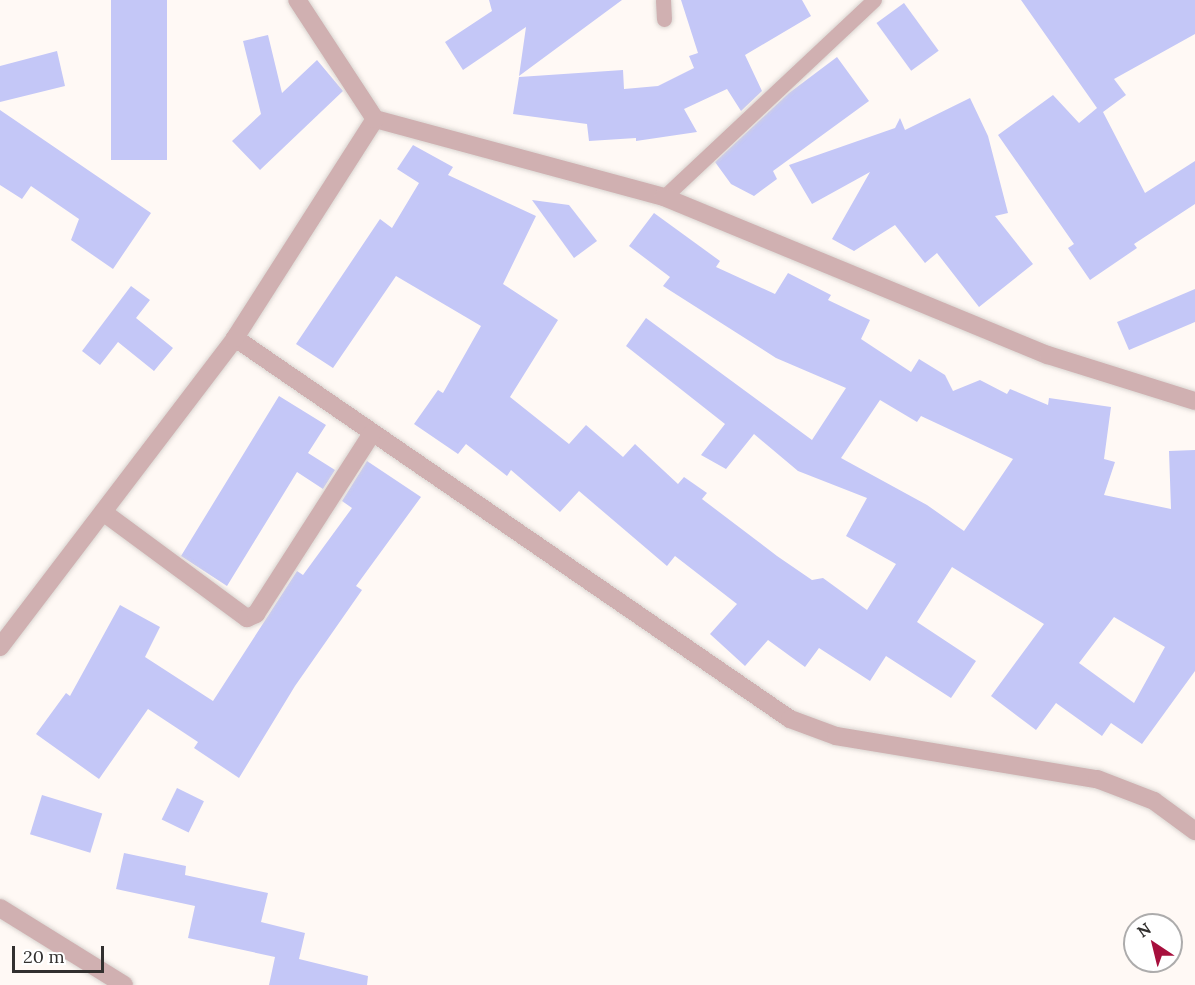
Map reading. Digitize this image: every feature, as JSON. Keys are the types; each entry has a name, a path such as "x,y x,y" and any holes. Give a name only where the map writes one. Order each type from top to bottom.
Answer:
{"street":[{"path":"297,0 375,119 664,197 1048,355 1195,401"},
{"path":"0,647 235,338 375,119"},
{"path":"235,338 790,720 836,736 1097,779 1154,801 1195,831"},
{"path":"103,512 247,618 256,614 372,433"},
{"path":"0,908 124,985"}],"lane":[{"path":"663,0 664,19"},
{"path":"664,197 874,0"}],"building":[{"path":"111,0 167,0 167,160 111,160"},
{"path":"489,0 622,0 519,76 526,27 463,70 445,42 492,11"},
{"path":"681,0 802,0 811,16 745,55 762,91 741,111 727,89 684,109 697,132 636,141 636,138 589,141 587,124 513,114 519,77 623,70 624,89 658,86 694,68 689,56 698,53"},
{"path":"1021,0 1195,0 1195,34 1114,79 1126,95 1103,112 1145,193 1195,161 1195,204 1134,244 1137,248 1090,280 1068,248 1074,244 998,135 1053,95 1079,123 1097,108"},
{"path":"904,3 939,51 911,71 876,23"},
{"path":"268,35 282,93 317,60 343,91 260,170 232,141 261,114 243,41"},
{"path":"57,51 65,86 0,102 0,66"},
{"path":"837,57 869,101 773,171 777,179 754,196 731,184 715,162 789,93"},
{"path":"970,98 988,136 1008,213 995,216 1033,264 979,307 937,253 925,263 895,225 854,251 832,239 870,172 812,204 789,165 895,128 900,118 905,130"},
{"path":"0,110 151,213 113,269 71,240 79,219 31,186 22,199 0,185"},
{"path":"413,145 453,167 448,175 536,216 503,284 558,320 510,397 569,444 586,425 623,457 635,444 678,484 684,477 707,493 702,499 777,556 812,580 823,578 867,610 896,564 846,536 867,498 798,471 754,434 726,469 701,455 725,424 626,346 646,318 812,440 846,388 776,358 663,286 670,277 629,246 654,213 720,261 716,267 775,294 788,273 831,295 828,300 870,320 861,339 911,372 919,359 945,375 953,391 980,380 1007,394 1010,389 1048,405 1049,398 1111,407 1104,459 1115,462 1104,495 1171,509 1169,451 1195,450 1195,671 1142,744 1111,723 1102,736 1056,703 1036,730 991,696 1044,624 952,567 917,622 976,661 951,698 886,656 870,681 819,648 805,667 768,640 745,666 710,634 737,604 675,556 667,566 579,491 560,512 511,470 507,476 466,444 458,454 414,424 438,390 443,393 481,326 396,276 333,368 296,344 380,219 392,228 419,183 397,169","holes":["880,400 917,422 921,416 1013,459 964,531 927,505 841,458","1114,617 1165,647 1134,703 1079,663"]},
{"path":"532,200 569,205 597,241 574,258"},
{"path":"131,286 150,300 136,318 173,348 154,371 118,342 100,365 82,351"},
{"path":"1195,289 1195,322 1129,350 1117,322"},
{"path":"279,396 326,425 308,453 335,470 323,489 297,472 227,586 181,556"},
{"path":"367,461 421,497 356,586 362,590 295,686 239,778 194,748 198,742 148,709 99,779 36,734 66,693 70,696 120,605 160,627 145,657 213,701 297,571 303,575 352,508 342,501"},
{"path":"177,788 204,801 189,833 162,819"},
{"path":"42,795 102,813 90,853 30,834"},
{"path":"124,853 186,866 185,875 268,893 261,922 305,933 299,959 368,976 367,985 269,985 275,957 188,938 195,906 116,889"}]}
